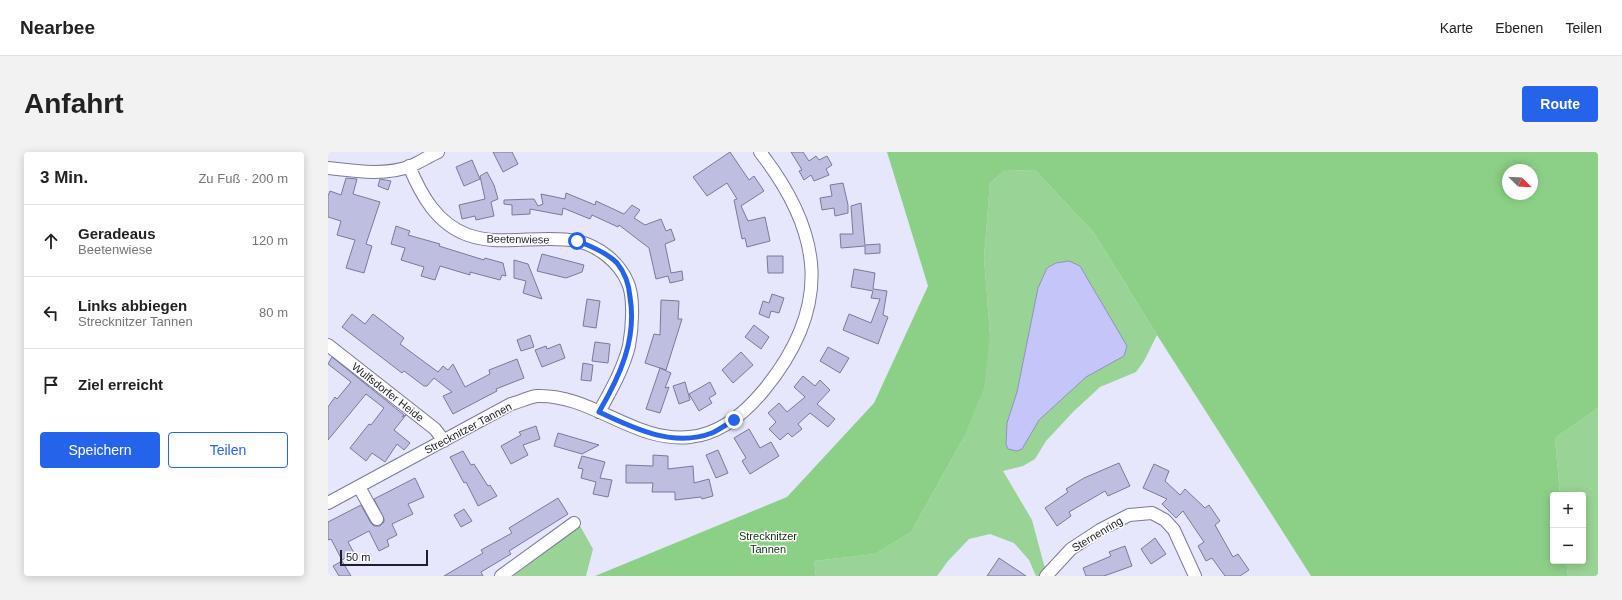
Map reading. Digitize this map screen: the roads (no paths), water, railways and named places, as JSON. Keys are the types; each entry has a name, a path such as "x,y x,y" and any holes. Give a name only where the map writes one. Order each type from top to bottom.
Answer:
{"street":[{"path":"328,168 380,172 409,166 438,152"},
{"name":"Strecknitzer Tannen","path":"328,503 511,404 536,396 560,397 649,434 671,437 690,437 712,433 734,420 752,404 771,382 793,349 805,319 812,290 812,264 807,241 790,197 777,174 760,152"},
{"name":"Beetenwiese","path":"409,166 427,204 453,227 468,235 486,240 577,241 598,249 617,263 628,282 633,314 629,347 614,386 599,412"},
{"name":"Wulfsdorfer Heide","path":"328,345 435,428 444,441"},
{"path":"359,486 377,519"},
{"name":"Sternenring","path":"1046,576 1071,550 1100,530 1129,515 1152,513 1165,520 1174,530 1195,576"},
{"path":"501,576 574,523"}],"water":[{"path":"1069,261 1080,266 1127,346 1124,356 1086,377 1039,420 1022,449 1017,451 1008,449 1006,444 1007,423 1017,392 1038,288 1047,268 1056,263"}]}
